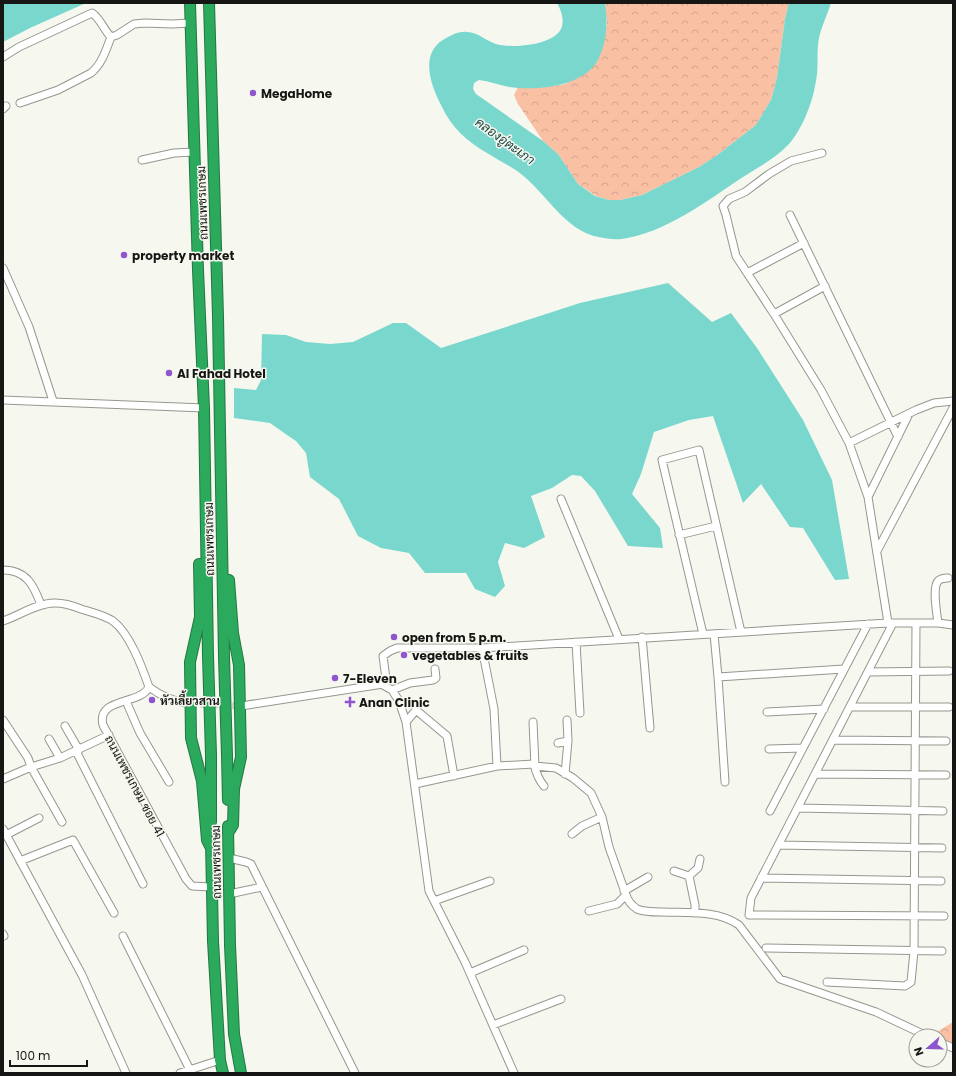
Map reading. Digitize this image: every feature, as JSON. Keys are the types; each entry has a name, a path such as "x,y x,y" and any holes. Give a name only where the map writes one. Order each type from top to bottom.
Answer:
{"highway":[{"name":"ถนนเพชรเกษม","path":"190,3 198,270 204,408 213,941 220,1060 223,1073"},
{"name":"ถนนเพชรเกษม","path":"209,3 217,269 230,945 234,1034 241,1073"},
{"path":"211,848 207,840 202,781 191,738 190,704 190,662 200,617 199,548 206,544 222,544 228,567 233,633 239,666 241,756 234,789 233,825 228,833"}],"street":[{"path":"3,56 92,13 99,18 105,30 111,37"},
{"path":"111,37 117,36 134,24 190,23"},
{"path":"20,103 58,90 91,73 95,70 105,53 111,37"},
{"path":"142,160 174,153 195,152"},
{"path":"822,153 791,161 769,174 745,192 728,199 722,206 726,215 736,256 821,390 849,443 868,497 876,551 891,623 868,672 751,898 749,915 944,916"},
{"path":"790,215 898,437"},
{"path":"748,273 804,243"},
{"path":"3,268 29,327 53,402"},
{"path":"774,314 825,286"},
{"path":"3,400 204,408"},
{"path":"849,443 934,403 953,401"},
{"path":"876,551 953,408"},
{"path":"868,497 909,414"},
{"path":"703,634 662,460 699,450 741,632"},
{"path":"561,499 619,639"},
{"path":"679,535 716,526"},
{"path":"3,570 8,570 25,576 34,588 41,605"},
{"path":"938,623 935,588 940,579 948,578"},
{"path":"3,621 41,605 53,603 67,604 112,621 128,640 149,688 170,700 190,704"},
{"path":"241,706 383,684 386,679 383,656 390,650 397,648 482,648 891,623 938,623 953,625"},
{"path":"828,982 907,985 911,982 914,951 916,623"},
{"path":"770,812 868,624"},
{"path":"714,634 725,782"},
{"path":"642,638 650,728"},
{"path":"576,642 580,713"},
{"path":"482,648 494,709 497,766"},
{"path":"392,690 410,683 434,680 436,678 435,669"},
{"path":"718,677 844,669"},
{"path":"868,672 949,671"},
{"path":"383,685 392,690 399,701 406,722 429,891 470,973 514,1073"},
{"name":"ถนนเพชรเกษม ซอย 41","path":"149,688 142,694 110,707 105,711 103,715 103,725 186,879 192,886 212,888"},
{"path":"126,700 140,733 169,782"},
{"path":"850,707 949,707"},
{"path":"767,712 824,709"},
{"path":"406,722 416,710 447,736 454,776"},
{"path":"3,720 28,758 31,767 62,822"},
{"path":"565,774 568,741 567,720"},
{"path":"533,722 534,765 538,777 544,786"},
{"path":"65,726 143,884"},
{"path":"3,778 60,758 109,736"},
{"path":"49,739 60,758"},
{"path":"833,740 946,741"},
{"path":"558,743 568,741"},
{"path":"769,749 803,748"},
{"path":"415,784 497,766 534,765 556,768 573,778 591,793 602,817 628,902 638,909 649,912 711,914 731,919 740,925 780,979 876,1012 910,1028"},
{"path":"815,774 915,776 946,775"},
{"path":"798,808 943,811"},
{"path":"572,834 582,826 602,817"},
{"path":"39,818 5,832 82,976 126,1073"},
{"path":"20,861 73,840 114,912"},
{"path":"779,845 942,848"},
{"path":"229,858 250,864 355,1073"},
{"path":"690,876 698,868 700,859"},
{"path":"674,871 690,876"},
{"path":"690,876 695,905 694,913"},
{"path":"589,911 617,904 625,893 648,877"},
{"path":"761,878 941,881"},
{"path":"434,901 490,881"},
{"path":"229,894 262,886"},
{"path":"123,936 190,1070"},
{"path":"766,948 942,951"},
{"path":"470,973 524,950"},
{"path":"493,1025 560,999"},
{"path":"180,1073 220,1060"}],"green space":[{"path":"605,3 789,3 785,19 777,78 771,100 756,125 716,156 699,167 642,195 620,200 609,200 596,196 578,184 558,154 543,141 518,104 514,95 518,87 547,87 565,84 579,77 607,25"},
{"path":"953,1022 953,1047 948,1044 948,1028 943,1028"}],"water":[{"path":"3,3 86,3 3,42"},
{"name":"คลองอู่ตะเภา","path":"557,3 605,3 605,39 598,60 591,69 582,76 558,85 520,88 479,80 474,83 473,89 476,94 543,141 558,154 578,184 595,196 609,200 620,200 642,195 699,167 716,156 756,125 771,100 777,78 785,19 789,3 831,3 821,29 818,49 817,74 809,109 789,144 779,154 767,162 700,206 670,223 638,236 622,239 608,239 594,236 575,226 558,212 522,175 480,149 467,139 455,127 446,114 434,88 429,69 433,51 439,43 457,33 471,32 496,44 512,46 534,44 552,38 559,32 563,23 562,14"},
{"path":"668,283 712,322 731,313 757,348 803,420 832,480 849,579 835,580 803,528 790,527 761,484 743,503 713,416 689,420 654,432 641,474 632,494 660,528 663,548 628,546 595,491 581,476 572,475 552,488 531,496 545,537 524,548 505,543 498,562 505,586 495,597 475,589 466,573 425,573 409,553 381,548 358,536 339,499 310,477 306,453 296,441 270,423 234,418 234,388 256,390 261,380 262,334 286,335 306,342 330,344 353,342 393,323 406,323 441,348 580,303"}],"tunnel":[{"path":"190,704 241,706"}],"place":[{"name":"MegaHome","path":"253,93"},
{"name":"property market","path":"124,255"},
{"name":"Al Fahad Hotel","path":"169,373"},
{"name":"open from 5 p.m.","path":"394,637"},
{"name":"vegetables & fruits","path":"404,655"},
{"name":"7-Eleven","path":"335,678"},
{"name":"หัวเลี้ยวสาน","path":"152,700"},
{"name":"Anan Clinic","path":"350,702"}]}
